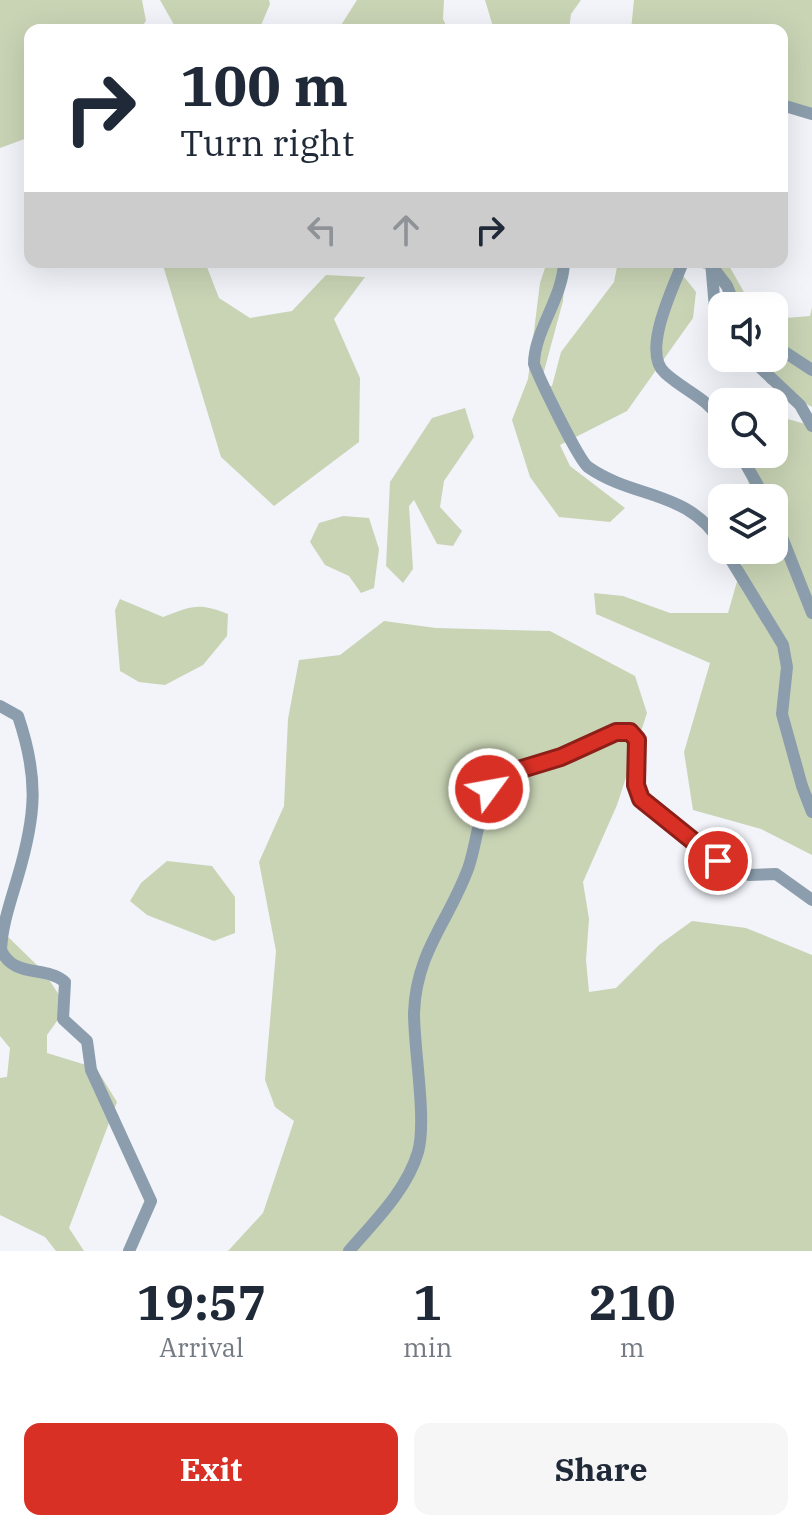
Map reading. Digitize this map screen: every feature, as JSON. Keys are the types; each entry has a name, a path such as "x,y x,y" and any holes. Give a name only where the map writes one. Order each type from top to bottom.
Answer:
{"street":[{"path":"788,107 812,114"},
{"path":"563,268 561,284 534,364 574,448 589,468 629,487 688,508 708,526"},
{"path":"681,268 657,339 655,358 666,374 708,405"},
{"path":"711,268 714,292"},
{"path":"714,268 729,292"},
{"path":"788,354 812,370"},
{"path":"765,372 800,405 812,426"},
{"path":"788,552 812,613"},
{"path":"733,564 783,645 787,667 782,714 812,812"},
{"path":"0,706 18,716 33,776 34,795 31,828 4,927 1,950 13,965 59,977 65,982 63,1019 87,1041 91,1070 151,1201 129,1251"},
{"path":"349,1251 393,1198 411,1170 419,1150 421,1125 414,1024 417,987 429,944 464,879 485,801 496,780 561,757 616,732 630,732 637,744 638,793 654,812 736,872 776,874 812,900"}],"green space":[{"path":"0,0 142,0 146,21 144,24 24,24 24,139 0,148"},
{"path":"160,0 269,0 270,4 262,24 174,24"},
{"path":"357,0 444,0 445,24 342,24"},
{"path":"485,0 581,0 571,14 570,24 492,24"},
{"path":"634,0 812,0 812,114 788,101 788,24 632,24"},
{"path":"164,268 207,268 219,298 250,318 292,311 326,275 365,277 334,319 360,378 359,442 274,506 221,457"},
{"path":"545,268 566,268 563,301 540,386 552,386 561,352 614,282 617,268 687,268 681,273 696,292 693,318 627,411 560,445 570,466 625,508 610,522 559,517 530,477 512,420 528,379 540,283"},
{"path":"702,268 730,268 744,292 731,292 714,273"},
{"path":"812,307 812,407 788,394 788,388 776,388 767,383 762,372 788,372 788,318 810,316"},
{"path":"465,408 474,437 444,481 440,507 462,531 453,546 437,544 414,500 409,506 413,569 403,583 386,566 390,482 432,418"},
{"path":"788,419 812,426 812,855 761,829 693,810 684,752 710,663 596,614 594,593 623,596 670,613 728,613 742,564 788,564 788,484 749,484 745,468 788,468"},
{"path":"343,516 369,518 379,549 374,588 361,593 349,576 325,565 310,542 319,523"},
{"path":"120,599 163,617 195,607 218,610 228,614 227,636 203,665 165,685 139,682 120,671 115,610"},
{"path":"384,621 436,628 550,631 635,676 647,713 617,805 583,882 589,919 586,960 589,992 616,988 659,945 692,921 746,928 812,955 812,1251 228,1251 263,1213 294,1121 275,1107 265,1080 276,951 259,862 284,806 288,719 299,660 340,655"},
{"path":"167,861 212,866 235,897 235,933 214,941 147,915 130,901 141,883"},
{"path":"0,929 44,972 67,1007 47,1035 47,1053 96,1068 117,1102 69,1228 84,1251 56,1251 45,1237 0,1215 0,1078 7,1077 10,1048 0,1036"}],"route":[{"path":"489,789 505,774 561,757 616,732 630,732 637,740 636,785 641,799 718,861"}]}
